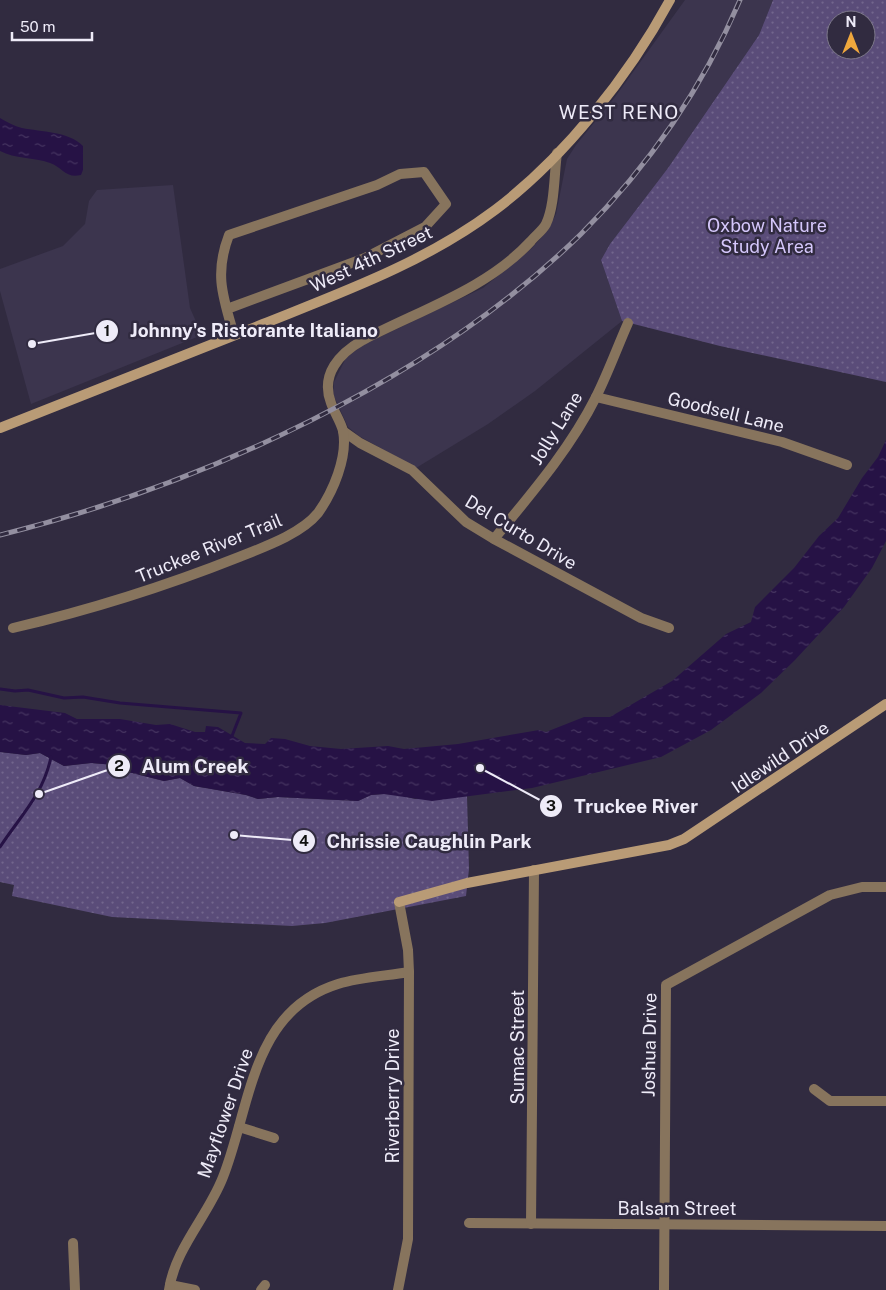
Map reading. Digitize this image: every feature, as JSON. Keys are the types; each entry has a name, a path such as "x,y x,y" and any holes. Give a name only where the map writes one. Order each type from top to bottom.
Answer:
{"main road":[{"name":"West 4th Street","path":"0,428 234,336 398,268 432,251 496,209 557,153 614,84 644,43 670,0"},
{"name":"Idlewild Drive","path":"400,902 467,883 669,845 684,839 886,706"}],"street":[{"name":"Truckee River Trail","path":"13,628 114,601 179,580 290,535 317,514 334,482 341,460 343,430 328,392 329,377 336,361 350,347 470,287 501,269 526,246 545,226 549,213 557,153"},
{"path":"226,310 366,258 425,227 446,204 424,172 400,174 377,185 229,235 223,251 220,285 226,310 234,336"},
{"name":"Jolly Lane","path":"494,540 547,475 596,397 628,323"},
{"name":"Goodsell Lane","path":"596,397 782,442 847,466"},
{"name":"Del Curto Drive","path":"343,430 360,443 412,470 466,522 494,540 640,618 669,628"},
{"name":"Sumac Street","path":"531,1224 534,870"},
{"name":"Joshua Drive","path":"664,1290 666,985 830,895 862,887 886,887"},
{"name":"Riverberry Drive","path":"398,1290 408,1239 409,972 408,950 400,902"},
{"name":"Mayflower Drive","path":"169,1288 179,1257 223,1178 260,1057 273,1033 290,1012 319,992 337,984 409,972"},
{"path":"814,1089 830,1101 886,1101"},
{"path":"239,1127 274,1138"},
{"name":"Balsam Street","path":"468,1223 886,1226"},
{"path":"73,1243 75,1290"},
{"path":"169,1288 195,1290"}],"shaded area":[{"path":"685,0 773,0 759,35 668,168 610,244 601,260 622,321 535,391 488,424 416,468 359,436 348,427 333,394 334,382 346,358 363,345 483,288 532,248 548,230 556,214 567,159 615,97"},
{"path":"173,185 190,308 202,335 31,404 0,291 0,269 63,246 85,224 89,201 97,190"}],"green space":[{"name":"Oxbow Nature Study Area","path":"773,0 886,0 886,382 720,346 622,321 601,260 610,244 668,168 759,35"},
{"path":"0,752 26,755 40,753 64,766 91,763 115,765 128,772 164,781 180,778 194,786 246,795 258,799 278,797 358,801 371,795 384,794 415,799 467,796 469,869 466,896 325,923 292,926 112,917 12,896 14,885 0,882"}],"water":[{"path":"0,118 19,127 54,133 77,141 83,146 83,170 81,175 68,174 50,163 6,154 0,151"},
{"path":"886,440 886,541 872,568 844,607 795,660 761,693 711,730 661,757 532,788 432,801 384,794 371,795 358,801 278,797 258,799 246,795 194,786 180,778 164,781 128,772 115,765 91,763 64,766 40,753 26,755 0,752 0,705 65,713 77,719 120,719 156,725 170,724 195,732 205,732 206,726 218,727 245,743 265,744 271,738 285,739 310,746 341,749 388,746 404,749 458,744 539,730 546,732 584,717 610,717 672,681 726,634 751,622 755,607 794,568 819,536 838,518 862,478 878,457"}],"waterway":[{"path":"0,689 28,690 64,698 83,697 120,703 241,713 232,736"},
{"path":"0,847 37,794 43,783 51,757"}],"railway":[{"path":"0,535 77,514 155,488 233,457 310,421 385,381 455,336 521,287 581,234 629,181 672,124 691,95 709,64 740,0"}],"place":[{"name":"Johnny's Ristorante Italiano","path":"32,344"},
{"name":"Truckee River","path":"480,768"},
{"name":"Alum Creek","path":"39,794"},
{"name":"Chrissie Caughlin Park","path":"234,835"}],"district":[{"name":"WEST RENO","path":"619,112"}]}
